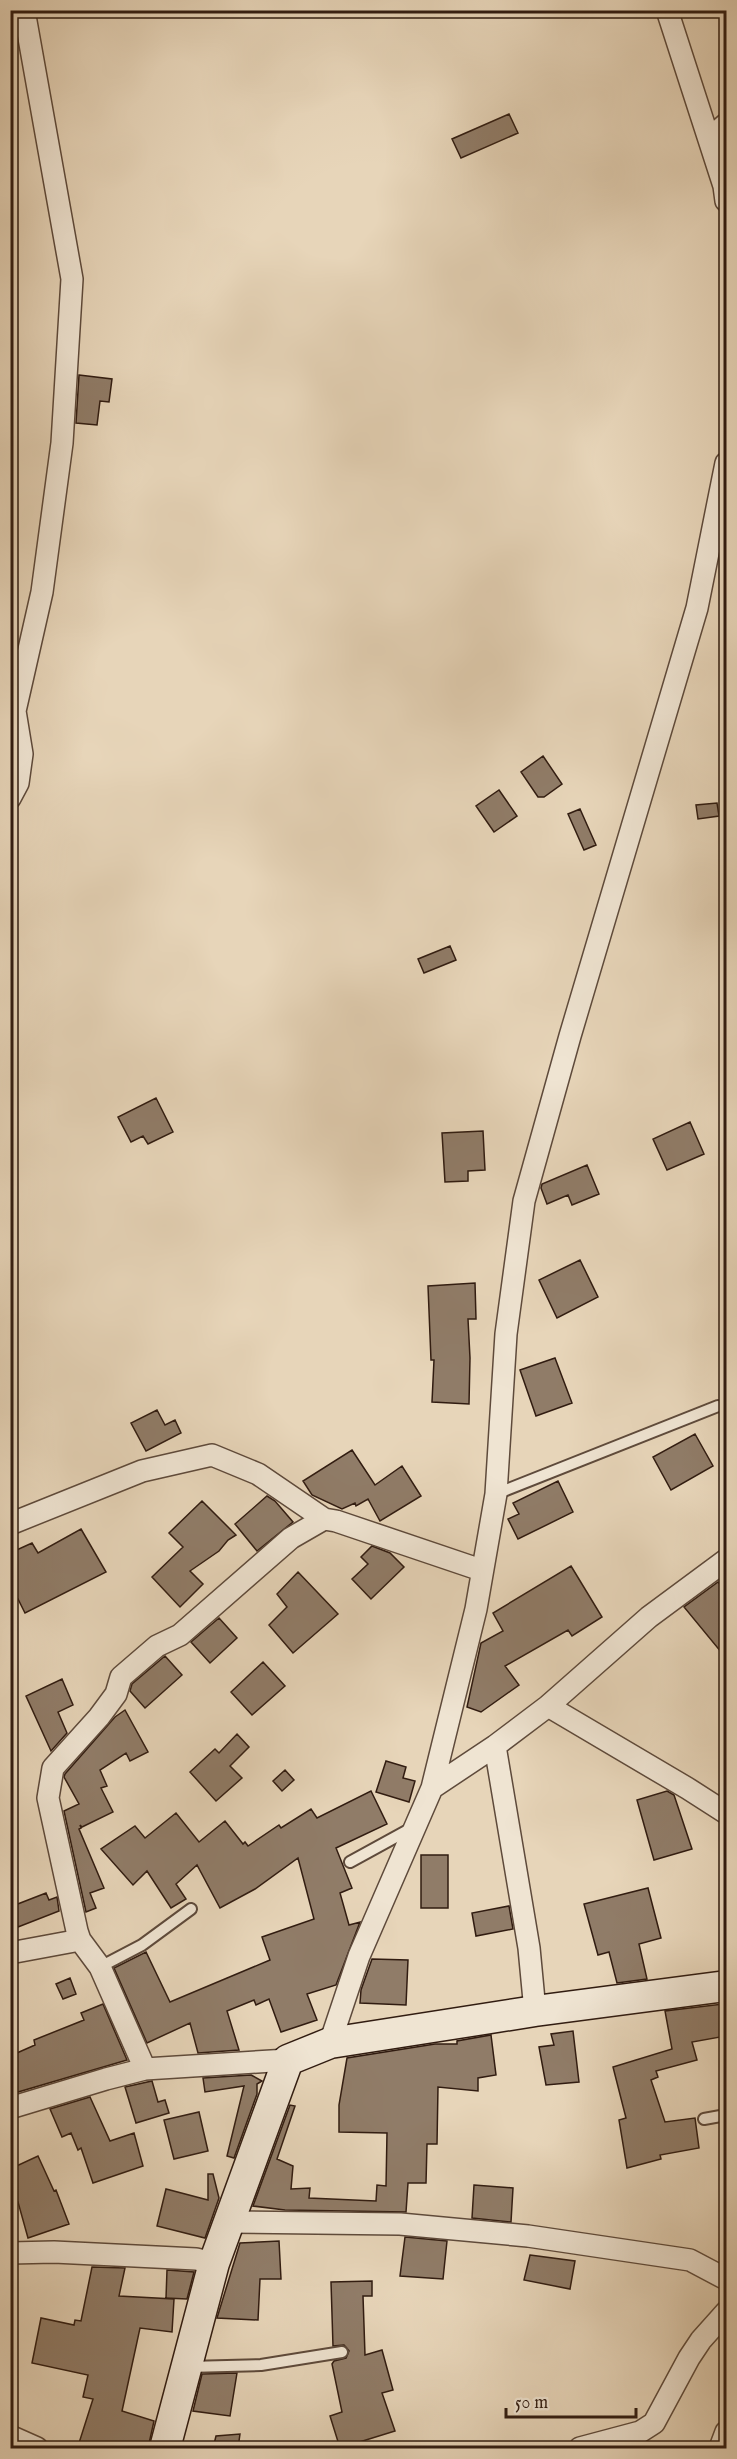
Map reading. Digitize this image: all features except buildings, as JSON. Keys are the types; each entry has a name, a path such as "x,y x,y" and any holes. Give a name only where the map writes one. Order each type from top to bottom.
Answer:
{"street":[{"path":"10,798 18,783 22,754 13,713 42,592 59,465 72,279 24,10"},
{"path":"667,10 724,186 726,201"},
{"path":"709,139 726,124"},
{"path":"330,2043 359,1956 432,1788 476,1609 496,1494 506,1334 524,1201 570,1036 697,608 726,463"},
{"path":"10,1524 142,1470 212,1455 258,1474 324,1519 482,1570"},
{"path":"145,2069 100,1967 80,1940 48,1798 53,1768 99,1717 116,1694 121,1677 157,1646 180,1635 291,1538 324,1519"},
{"path":"432,1788 495,1746 548,1706 649,1617 726,1560"},
{"path":"548,1706 669,1776 726,1813"},
{"path":"495,1746 529,1948 535,2011"},
{"path":"10,1953 80,1940"},
{"path":"10,2108 145,2069 288,2060 330,2043 535,2011 726,1986"},
{"path":"165,2448 214,2263 288,2060"},
{"path":"228,2222 400,2224 518,2235 690,2260 726,2279"},
{"path":"10,2253 54,2252 196,2259 214,2263"},
{"path":"580,2448 640,2432 654,2423 689,2358 701,2340 726,2312"},
{"path":"720,2448 726,2432"},
{"path":"10,2436 38,2448"}],"lane":[{"path":"496,1494 718,1406"},
{"path":"350,1862 415,1827"},
{"path":"100,1967 142,1945 191,1909"},
{"path":"704,2119 726,2115"},
{"path":"187,2367 261,2365 342,2352"}]}
